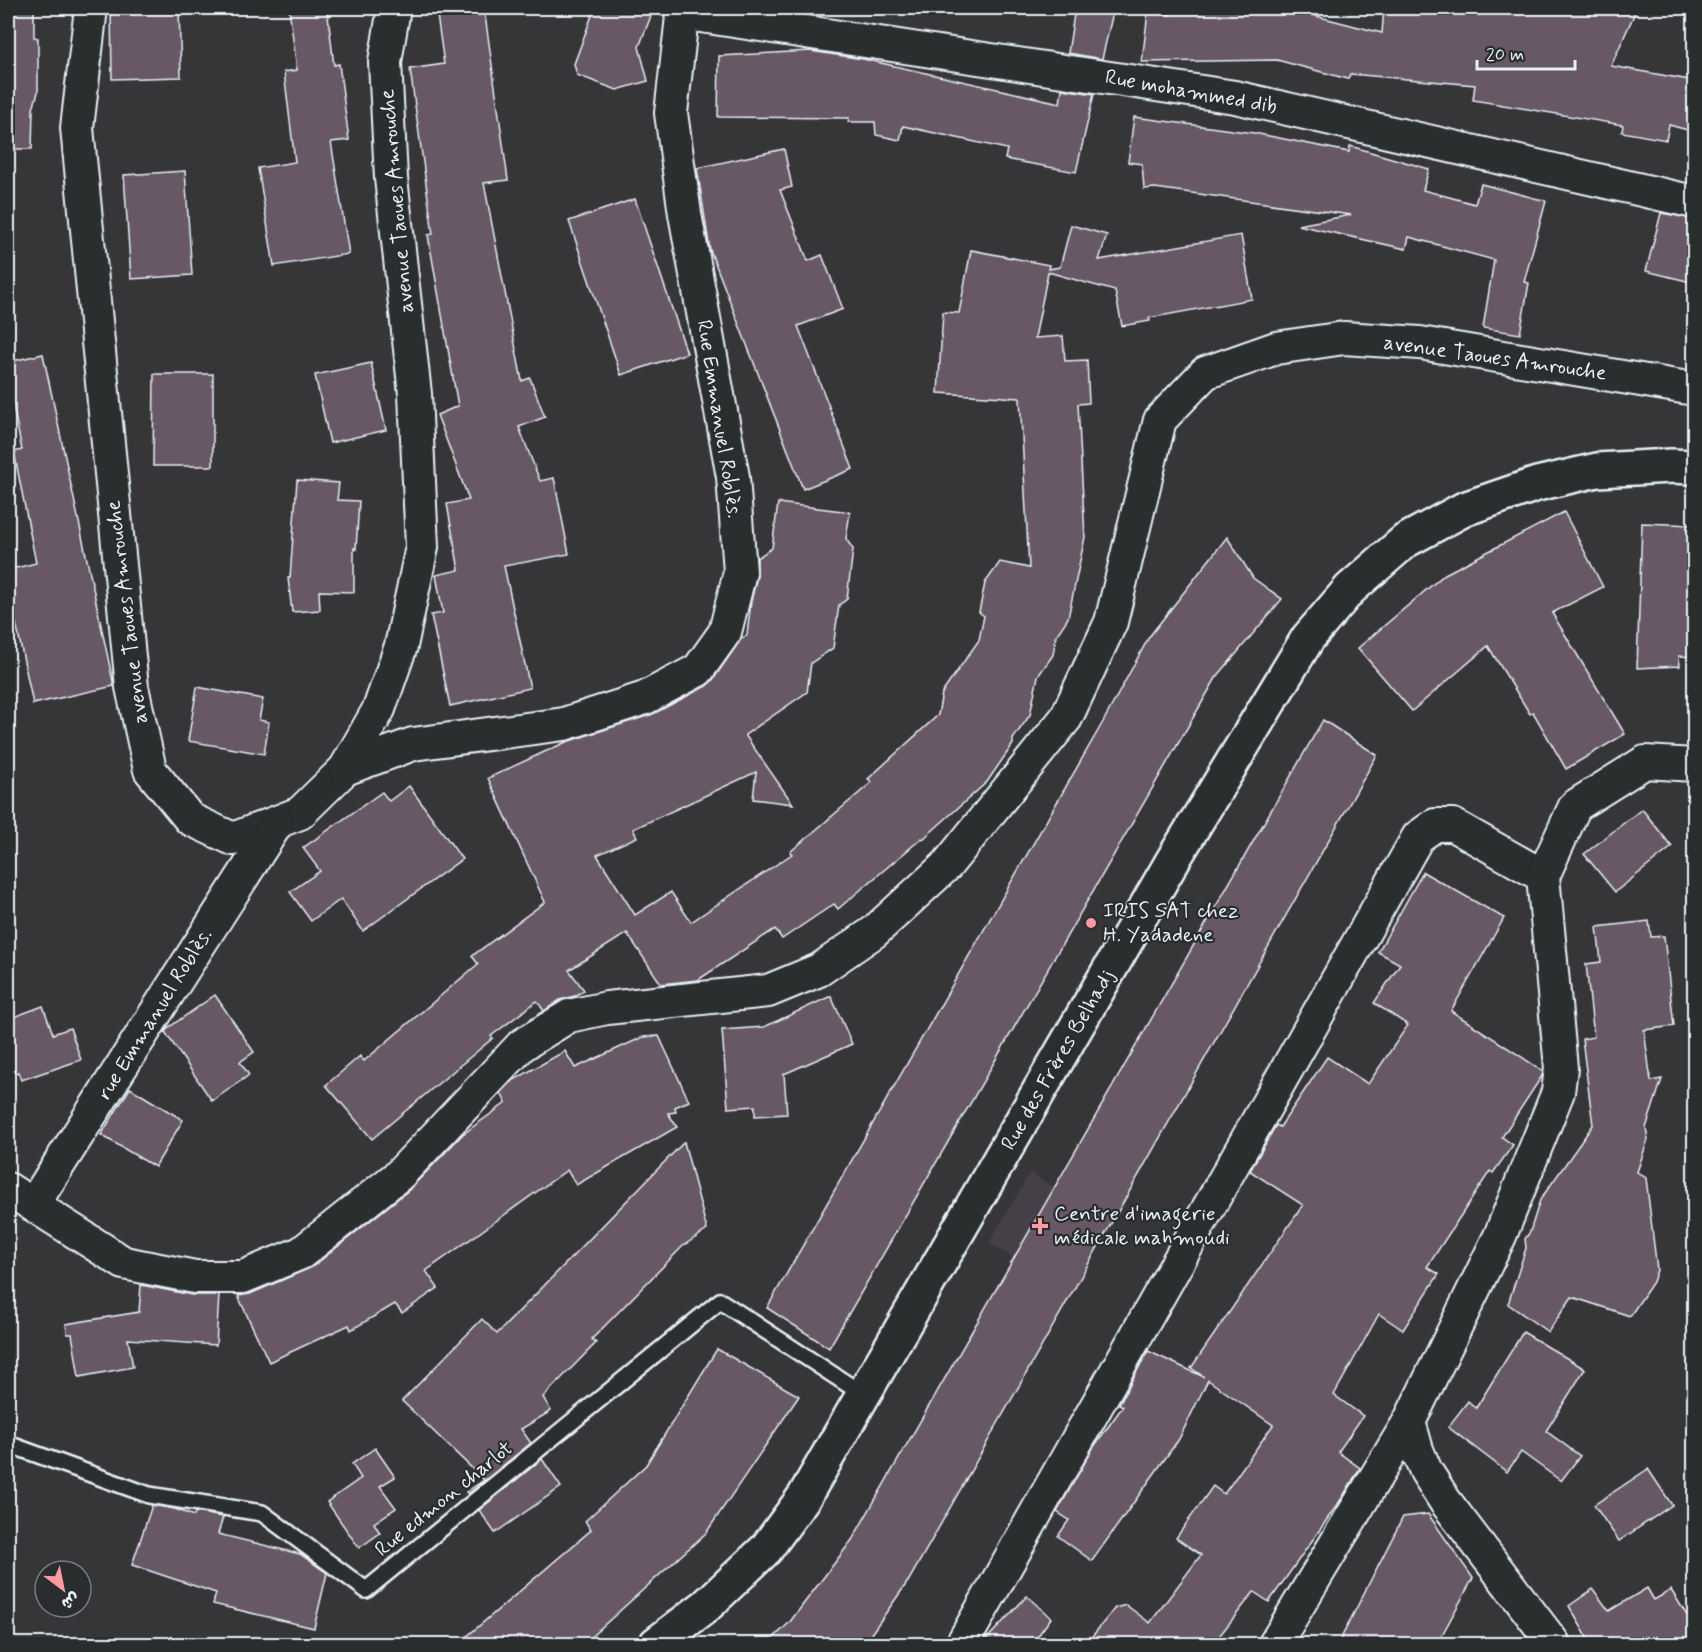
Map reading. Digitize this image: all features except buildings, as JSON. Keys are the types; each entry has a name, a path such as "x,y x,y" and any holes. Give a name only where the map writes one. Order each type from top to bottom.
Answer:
{"main road":[{"name":"Rue des Frères Belhadj","path":"656,1644 706,1606 766,1549 804,1497 1173,860 1308,638 1350,589 1405,541 1464,509 1537,484 1597,470 1695,467"}],"street":[{"name":"avenue Taoues Amrouche","path":"91,8 77,128 132,687 150,770 190,819 233,839 300,813 345,769 379,709 401,646 422,547 415,394 391,166 385,63 394,8"},
{"name":"Rue Emmanuel Roblès.","path":"345,769 413,744 564,724 645,698 698,670 725,632 740,572 733,477 685,214 671,113 682,10"},
{"name":"Rue mohammed dib","path":"682,10 1235,97 1695,202"},
{"name":"avenue Taoues Amrouche","path":"20,1197 124,1263 195,1277 243,1277 301,1252 399,1175 522,1045 569,1016 607,1008 768,991 819,970 874,932 948,865 1066,718 1111,622 1160,420 1205,373 1276,348 1344,338 1420,343 1695,389"},
{"path":"1275,1644 1409,1422 1500,1236 1558,1092 1562,1068 1543,876 1575,806 1645,762 1695,765"},
{"name":"rue Emmanuel Roblès.","path":"20,1197 277,823"},
{"path":"962,1644 1418,837 1435,825 1453,825 1543,876"},
{"path":"1409,1422 1426,1471 1445,1501 1554,1644"}],"lane":[{"name":"Rue edmon charlot","path":"8,1444 149,1495 262,1513 366,1590 720,1301 864,1395"}],"shaded area":[{"name":"Centre d'imagerie médicale mahmoudi","path":"1030,1173 1091,1210 1050,1279 989,1243"}],"place":[{"name":"IRIS SAT chez H. Yadadene","path":"1091,923"},
{"name":"Centre d'imagerie médicale mahmoudi","path":"1040,1226"}]}
